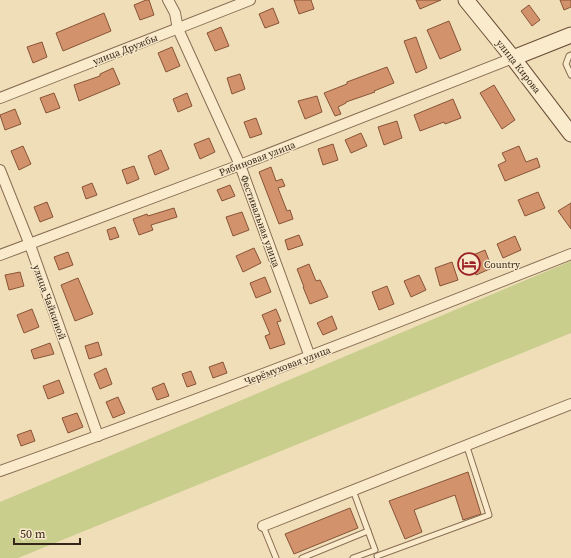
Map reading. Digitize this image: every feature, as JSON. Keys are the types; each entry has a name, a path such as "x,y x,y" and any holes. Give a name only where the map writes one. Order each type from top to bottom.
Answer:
{"main road":[{"name":"улица Кирова","path":"466,0 567,126"},
{"path":"513,58 571,35"}],"street":[{"name":"Фестивальная улица","path":"168,0 175,13 178,29 240,165 310,357"},
{"name":"улица Дружбы","path":"0,98 250,0"},
{"name":"Рябиновая улица","path":"0,256 240,165 513,58"},
{"name":"улица Чайкиной","path":"0,170 30,245 98,436"},
{"name":"Черёмуховая улица","path":"0,471 310,357 571,254"},
{"path":"263,526 467,447 571,404"}],"lane":[{"path":"571,55 569,56 566,64 571,75"},
{"path":"353,490 378,557 488,515 467,447"},
{"path":"263,526 276,558"},
{"path":"302,558 368,531"},
{"path":"353,558 375,550"}],"green space":[{"path":"571,261 571,333 18,558 0,558 0,502"}],"building":[{"path":"149,0 154,15 140,20 134,5"},
{"path":"294,0 311,0 314,9 299,14"},
{"path":"416,0 441,0 420,9"},
{"path":"560,0 571,0 571,7 564,10"},
{"path":"529,5 540,20 532,26 521,11"},
{"path":"273,8 279,23 265,28 259,14"},
{"path":"104,13 111,31 63,51 56,33"},
{"path":"449,21 461,50 440,59 427,30"},
{"path":"221,27 229,46 215,51 207,33"},
{"path":"416,37 427,68 416,73 404,41"},
{"path":"42,42 47,57 33,63 27,47"},
{"path":"172,47 180,66 166,72 158,53"},
{"path":"387,67 394,83 374,91 375,92 346,102 338,107 341,114 335,116 324,93 347,84 347,82"},
{"path":"113,68 120,84 79,101 74,85 100,76 100,74"},
{"path":"240,74 245,89 232,94 227,78"},
{"path":"494,85 515,120 502,129 480,93"},
{"path":"54,93 60,108 46,113 40,98"},
{"path":"187,93 192,106 178,112 173,99"},
{"path":"317,96 322,112 305,119 298,101"},
{"path":"453,99 461,118 445,124 444,122 420,131 414,115"},
{"path":"15,109 21,124 5,130 0,115"},
{"path":"256,118 262,134 250,138 244,122"},
{"path":"397,121 402,138 384,145 378,127"},
{"path":"361,133 367,146 351,153 345,140"},
{"path":"209,138 215,152 200,159 194,144"},
{"path":"333,144 338,160 323,165 318,149"},
{"path":"23,146 31,164 19,170 11,151"},
{"path":"519,146 526,162 537,158 540,167 505,181 498,165 506,161 502,153"},
{"path":"161,150 169,169 155,175 148,156"},
{"path":"134,166 139,179 127,184 122,170"},
{"path":"271,167 276,181 282,179 285,186 278,188 287,211 290,210 293,219 279,224 259,172"},
{"path":"92,183 97,195 86,199 82,187"},
{"path":"230,185 235,196 222,201 217,190"},
{"path":"538,192 545,208 525,216 518,200"},
{"path":"47,202 53,217 40,222 34,207"},
{"path":"571,203 571,229 558,211"},
{"path":"174,208 177,217 151,225 153,230 139,235 133,219 147,214 148,216"},
{"path":"242,212 249,230 233,236 226,217"},
{"path":"115,227 119,237 110,240 107,230"},
{"path":"299,235 303,245 288,250 285,240"},
{"path":"515,236 521,250 503,258 497,244"},
{"path":"254,248 261,263 243,272 236,256"},
{"path":"485,250 492,268 476,275 468,257"},
{"path":"68,252 73,265 59,270 54,257"},
{"path":"452,262 458,280 440,286 435,268"},
{"path":"309,264 316,281 320,280 328,297 310,304 297,269"},
{"path":"20,272 24,286 9,290 5,275"},
{"path":"419,275 426,290 411,297 404,281"},
{"path":"265,277 271,292 256,298 250,283"},
{"path":"78,278 93,314 75,321 61,285"},
{"path":"387,286 394,304 379,310 372,292"},
{"path":"32,309 39,327 24,333 17,315"},
{"path":"276,309 281,321 277,322 285,344 270,349 265,336 270,334 262,315"},
{"path":"332,316 337,329 323,335 317,323"},
{"path":"98,342 102,355 89,359 85,346"},
{"path":"50,343 54,354 34,359 31,350"},
{"path":"223,362 227,373 213,378 209,367"},
{"path":"106,368 112,384 100,389 94,374"},
{"path":"191,371 196,384 187,387 182,374"},
{"path":"59,380 64,393 48,399 43,386"},
{"path":"164,383 169,396 157,400 152,388"},
{"path":"118,397 125,413 113,418 106,402"},
{"path":"77,413 83,427 68,433 62,418"},
{"path":"31,430 35,441 21,446 17,435"},
{"path":"468,472 481,514 463,520 455,495 414,510 422,532 405,539 389,501"},
{"path":"350,508 358,528 294,554 285,534"}],"place":[{"name":"Country","path":"469,264"}]}
